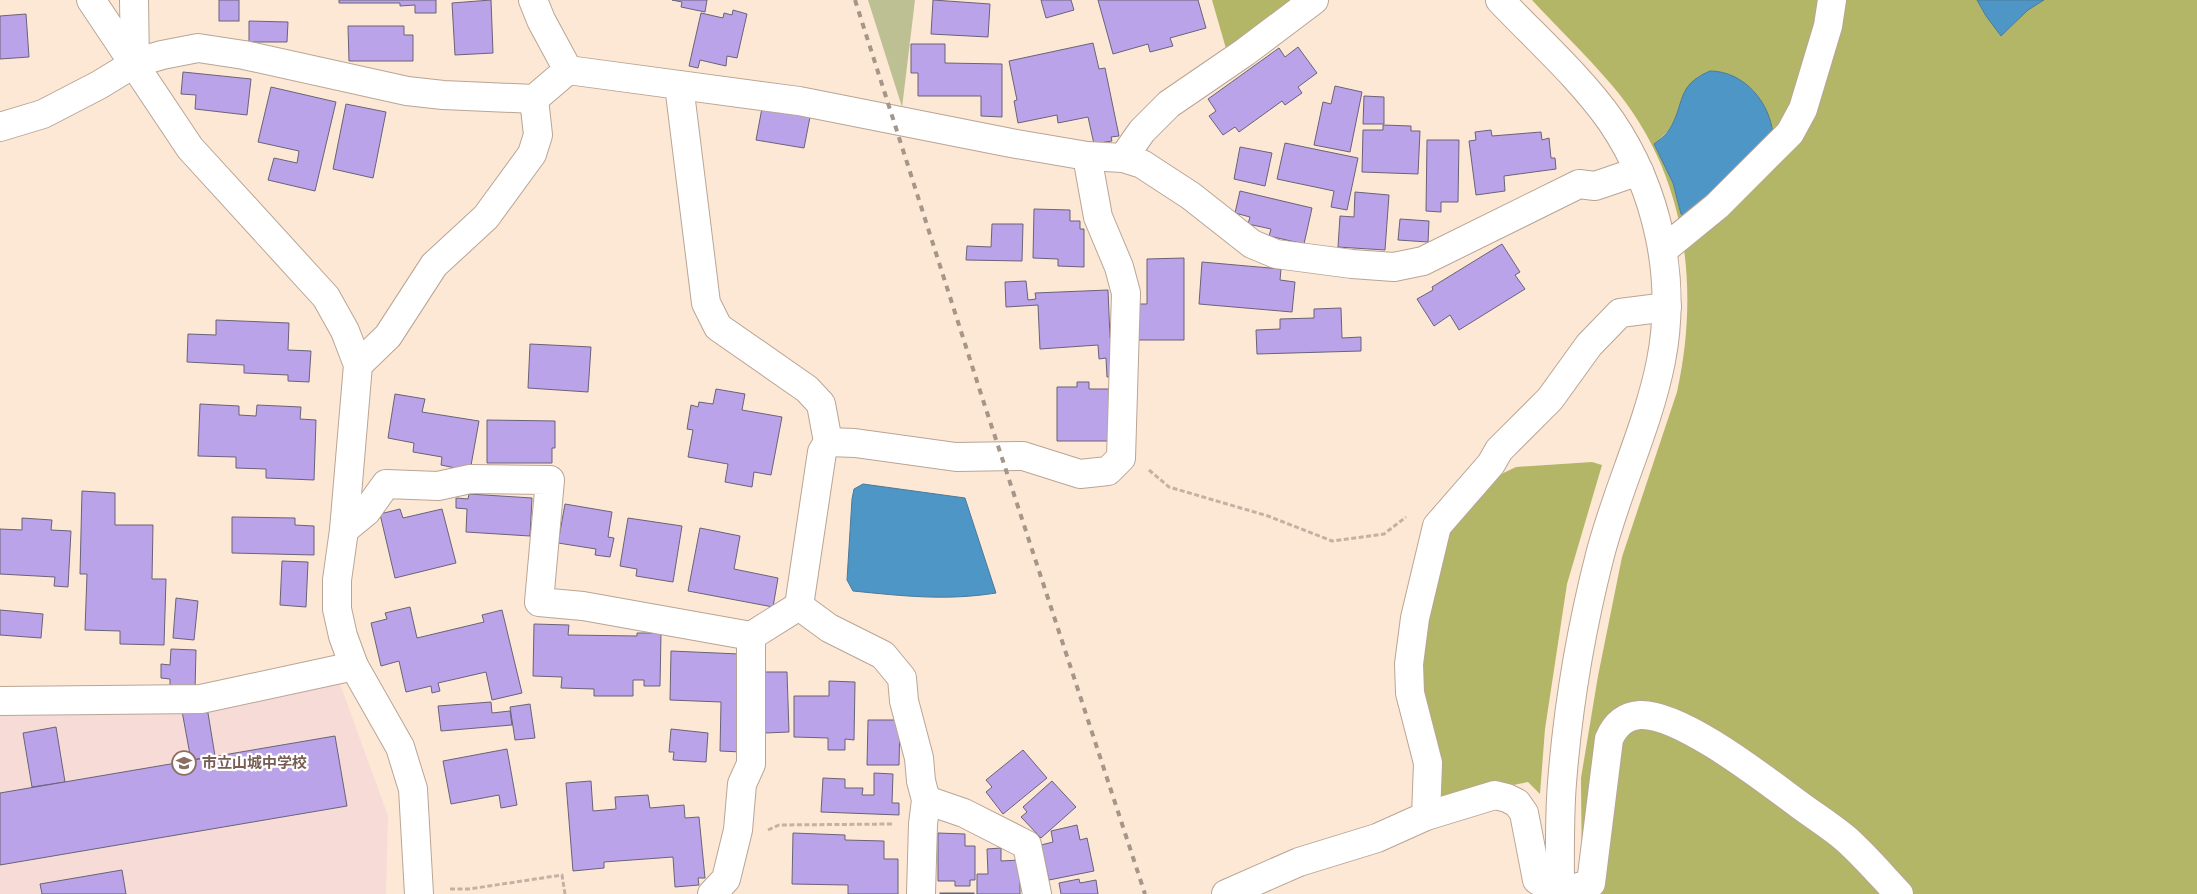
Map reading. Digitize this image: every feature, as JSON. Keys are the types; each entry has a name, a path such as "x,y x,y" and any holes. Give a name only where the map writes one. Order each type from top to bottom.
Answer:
{"street":[{"path":"91,0 135,63 190,148 326,297 345,331 358,365 344,530 337,580 337,609 343,636 354,666 400,747 413,789 420,891"},
{"path":"134,0 135,63"},
{"path":"533,0 541,20 568,70"},
{"path":"1124,158 1142,131 1169,104 1245,52 1314,0"},
{"path":"1500,0 1593,98 1620,137 1639,171 1652,205 1662,250 1667,307 1661,360 1655,386 1601,552 1585,620 1570,709 1562,784 1560,894"},
{"path":"1662,250 1717,206 1790,133 1803,109 1828,26 1832,0"},
{"path":"0,127 43,114 99,86 135,63 162,54 198,48 244,54 407,91 443,95 534,99 568,70 799,101 1087,156 1124,158 1142,164 1191,196 1252,244 1276,254 1394,268 1423,261 1579,184 1595,186 1639,171"},
{"path":"344,530 366,512 386,484 438,486 470,479 550,480 539,602 583,606 751,636 799,606 822,452 828,442 821,404 807,389 718,326 706,303 679,85"},
{"path":"358,365 388,336 434,265 486,217 532,154 538,135 534,99"},
{"path":"828,442 855,443 956,457 1023,456 1080,474 1108,471 1121,458 1126,293 1119,268 1098,217 1087,156"},
{"path":"1426,816 1428,763 1410,693 1409,664 1415,618 1437,526 1491,464 1499,450 1550,399 1589,345 1620,313 1667,307"},
{"path":"799,606 829,628 883,655 902,678 904,701 919,758 925,812 921,894"},
{"path":"712,894 726,879 738,830 742,784 752,764 751,636"},
{"path":"0,701 201,699 354,666"},
{"path":"1560,894 1591,883 1609,739 1613,729 1621,722 1631,716 1642,715 1664,719 1704,739 1745,765 1846,839 1899,894"},
{"path":"1226,894 1299,862 1377,838 1426,816 1495,795 1517,803 1524,812 1537,880 1560,894"},
{"path":"925,812 964,813 1027,844 1036,894"}],"path":[{"path":"1122,447 1169,487 1268,516 1332,541 1384,534 1413,512"},
{"path":"738,830 772,830 779,825 925,812"},
{"path":"420,891 469,889 562,875 566,894"}],"shaded area":[{"name":"市立山城中学校","path":"339,681 388,816 386,894 0,894 0,709"}],"green space":[{"path":"868,0 915,0 902,108 902,107"},
{"path":"1212,0 1299,0 1227,52"},
{"path":"1532,0 1977,0 2001,36 2028,10 2044,0 2197,0 2197,894 1582,894 1581,778 1598,676 1622,557 1677,392 1684,351 1687,310 1686,269 1681,229 1670,190 1655,152 1635,116 1610,83","holes":["1710,71 1722,73 1743,83 1753,92 1767,113 1773,136 1681,214 1673,183 1654,144 1668,131 1698,77"]},
{"path":"1592,462 1602,465 1567,584 1545,729 1540,794 1528,782 1437,800 1421,691 1421,642 1445,530 1495,477 1516,467"}],"water":[{"path":"1977,0 2044,0 2028,10 2001,36"},
{"path":"1710,71 1722,72 1734,77 1754,91 1767,112 1773,136 1685,217 1681,214 1673,183 1654,144 1669,130 1686,89 1699,77"},
{"path":"863,484 965,498 996,593 942,597 853,591 847,580 852,499 854,489"}],"building":[{"path":"219,0 239,0 239,21 219,21"},
{"path":"339,0 436,0 436,13 415,13 415,5 400,6 400,3 339,3"},
{"path":"491,0 493,53 455,55 452,3"},
{"path":"672,0 707,0 705,12 681,7 682,2"},
{"path":"933,0 990,4 988,37 931,34"},
{"path":"1041,0 1071,0 1074,10 1046,18"},
{"path":"1098,0 1198,0 1206,28 1170,38 1173,46 1150,52 1148,44 1113,54"},
{"path":"733,10 747,14 737,58 727,56 726,66 700,60 698,68 689,66 701,13 723,18 724,13 732,15"},
{"path":"26,14 29,57 0,59 0,16"},
{"path":"249,21 288,22 287,42 249,42"},
{"path":"348,26 404,26 404,35 413,35 413,61 349,61"},
{"path":"1093,43 1099,69 1105,68 1119,136 1111,137 1112,141 1094,144 1088,117 1058,123 1057,115 1018,123 1014,101 1017,100 1009,61"},
{"path":"911,44 945,44 945,63 1002,64 1002,117 981,116 981,96 918,96 918,73 911,73"},
{"path":"1298,47 1317,73 1298,87 1302,93 1285,105 1282,101 1239,132 1235,127 1223,135 1209,116 1216,111 1208,99 1279,48 1285,57"},
{"path":"183,72 251,79 247,115 195,109 196,95 181,94"},
{"path":"1335,86 1362,92 1350,152 1314,145 1323,102 1331,104"},
{"path":"271,87 336,102 315,191 268,180 274,158 297,163 299,151 258,142"},
{"path":"1364,96 1384,97 1384,124 1363,124"},
{"path":"346,104 386,112 373,178 333,169"},
{"path":"762,108 810,117 804,148 756,140"},
{"path":"1383,125 1411,126 1411,131 1420,131 1418,174 1362,172 1363,130 1383,130"},
{"path":"1491,130 1492,136 1541,132 1542,140 1549,138 1551,158 1555,158 1556,169 1504,176 1505,191 1476,195 1469,141 1476,140 1475,132"},
{"path":"1427,140 1459,140 1458,202 1441,202 1441,212 1426,211"},
{"path":"1285,143 1358,158 1347,210 1331,207 1334,191 1277,179"},
{"path":"1240,147 1272,153 1265,186 1234,179"},
{"path":"1240,191 1312,208 1304,244 1269,236 1271,229 1248,224 1250,217 1235,213"},
{"path":"1355,192 1389,195 1385,250 1338,247 1340,216 1354,217"},
{"path":"1034,209 1070,210 1070,221 1080,221 1080,229 1084,229 1084,267 1058,266 1058,259 1033,258"},
{"path":"1400,219 1429,221 1428,242 1398,240"},
{"path":"992,224 1023,224 1022,261 966,260 967,246 991,247"},
{"path":"1502,244 1520,272 1515,275 1525,289 1459,330 1450,315 1434,326 1417,299 1433,290 1432,287"},
{"path":"1184,258 1184,340 1136,340 1136,304 1147,304 1147,259"},
{"path":"1202,262 1281,269 1280,280 1295,282 1292,312 1199,304"},
{"path":"1026,281 1028,300 1036,299 1035,293 1108,290 1110,338 1118,338 1119,376 1107,377 1106,358 1099,359 1098,345 1040,349 1038,305 1006,307 1005,282"},
{"path":"1341,308 1342,338 1361,337 1361,351 1257,354 1256,330 1280,329 1280,319 1314,318 1314,309"},
{"path":"216,320 289,323 288,350 311,351 309,382 288,381 288,375 244,373 244,365 187,362 188,334 216,335"},
{"path":"530,344 591,347 588,392 528,388"},
{"path":"1077,382 1089,382 1089,389 1111,389 1111,441 1057,441 1057,387 1077,387"},
{"path":"716,389 745,394 742,410 782,417 771,475 754,472 752,487 725,482 728,464 688,457 693,430 687,429 691,405 698,407 699,402 713,404"},
{"path":"395,394 425,399 422,412 479,421 470,471 441,465 442,457 413,452 414,443 388,438"},
{"path":"200,404 239,406 239,415 256,416 257,405 301,407 300,419 316,420 314,480 266,478 266,469 236,468 236,457 198,456"},
{"path":"487,420 555,421 555,448 552,448 552,463 487,463"},
{"path":"82,491 115,493 115,525 153,525 152,579 166,579 164,645 120,644 120,631 85,630 87,574 80,574"},
{"path":"469,494 532,498 530,536 466,532 467,509 456,508 456,498 468,499"},
{"path":"565,504 612,512 608,537 614,538 610,557 595,555 596,549 558,543"},
{"path":"400,509 403,518 442,509 456,563 395,578 380,514"},
{"path":"232,517 295,518 295,525 314,526 314,555 232,553"},
{"path":"22,518 52,520 51,530 71,531 68,587 54,586 55,577 0,574 0,529 22,530"},
{"path":"628,518 682,526 673,582 636,576 637,569 620,566"},
{"path":"700,528 740,536 734,569 778,578 773,607 688,591"},
{"path":"282,561 308,562 306,607 280,605"},
{"path":"176,598 198,601 194,640 173,638"},
{"path":"410,607 417,638 484,622 482,615 502,610 522,693 492,700 486,672 438,683 440,691 432,693 431,686 406,692 399,661 381,666 371,623 387,619 385,613"},
{"path":"0,610 43,614 41,638 0,635"},
{"path":"534,624 569,625 568,635 637,636 637,633 661,633 660,686 644,686 644,680 633,680 633,696 594,696 594,689 561,688 562,677 533,676"},
{"path":"171,649 196,650 195,690 170,688 170,679 161,678 161,664 170,665"},
{"path":"671,651 739,654 741,752 720,751 721,702 670,700"},
{"path":"762,672 787,672 789,732 765,733"},
{"path":"829,681 855,682 854,740 845,739 845,750 828,750 828,738 794,737 794,696 829,696"},
{"path":"491,702 492,713 510,711 512,725 441,731 438,706"},
{"path":"530,704 535,738 515,740 510,707"},
{"path":"207,707 215,756 191,760 182,711"},
{"path":"868,720 900,720 899,765 867,765"},
{"path":"56,727 65,782 32,787 23,733"},
{"path":"671,729 708,733 706,762 673,760 674,752 669,752"},
{"path":"335,736 347,806 0,865 0,793"},
{"path":"507,749 517,805 501,808 499,795 451,804 443,761"},
{"path":"1023,750 1047,778 1003,814 986,792 992,787 986,780"},
{"path":"874,773 893,774 892,803 899,803 899,815 821,812 823,778 845,779 845,788 863,788 862,795 874,795"},
{"path":"591,781 593,811 616,809 615,797 648,795 650,808 684,805 685,818 699,817 705,878 698,878 699,885 675,887 673,857 604,862 604,868 573,871 566,783"},
{"path":"1052,781 1076,807 1041,838 1021,817 1027,812 1023,807"},
{"path":"1077,825 1080,840 1087,838 1094,871 1049,880 1041,845 1053,842 1051,831"},
{"path":"793,833 845,835 845,840 884,841 884,859 898,859 898,894 848,894 848,885 792,884"},
{"path":"938,833 965,834 965,846 975,846 975,880 970,880 970,886 955,886 955,881 938,881"},
{"path":"1001,848 1001,861 1020,860 1020,894 977,894 977,874 988,874 987,849"},
{"path":"122,870 126,894 42,894 40,884"},
{"path":"1079,879 1080,883 1096,880 1098,894 1061,894 1059,883"},
{"path":"974,893 974,894 940,894"}],"railway":[{"path":"855,0 982,397 1145,894"}],"place":[{"name":"市立山城中学校","path":"184,763"}]}
